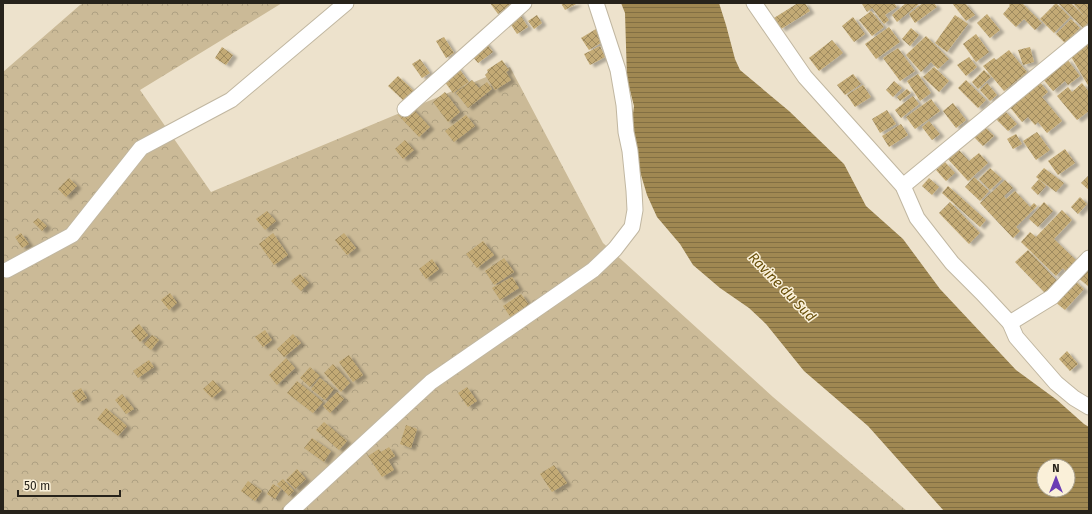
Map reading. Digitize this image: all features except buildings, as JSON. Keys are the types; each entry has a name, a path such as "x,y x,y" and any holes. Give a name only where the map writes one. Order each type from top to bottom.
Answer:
{"street":[{"path":"7,270 72,235 141,148 231,100 346,3"},
{"path":"405,109 524,3"},
{"path":"291,511 431,382 593,270 615,249 632,227 635,210 634,191 624,105 618,70 596,3"},
{"path":"754,3 806,77 903,186 917,218 952,263 1010,323 1016,337 1056,383 1074,398 1089,407"},
{"path":"903,186 1089,33"},
{"path":"1010,323 1052,297 1089,258"}],"green space":[{"path":"84,3 282,3 140,90 211,192 510,67 603,243 773,397 907,511 3,511 3,72"}],"water":[{"name":"Ravine du Sud","path":"621,3 719,3 735,59 740,70 789,111 844,164 866,206 903,239 940,289 1016,370 1057,400 1089,427 1089,511 944,511 868,426 804,371 766,324 749,308 720,288 693,265 680,244 657,217 647,195 630,138 634,106 627,79 625,13"}]}
